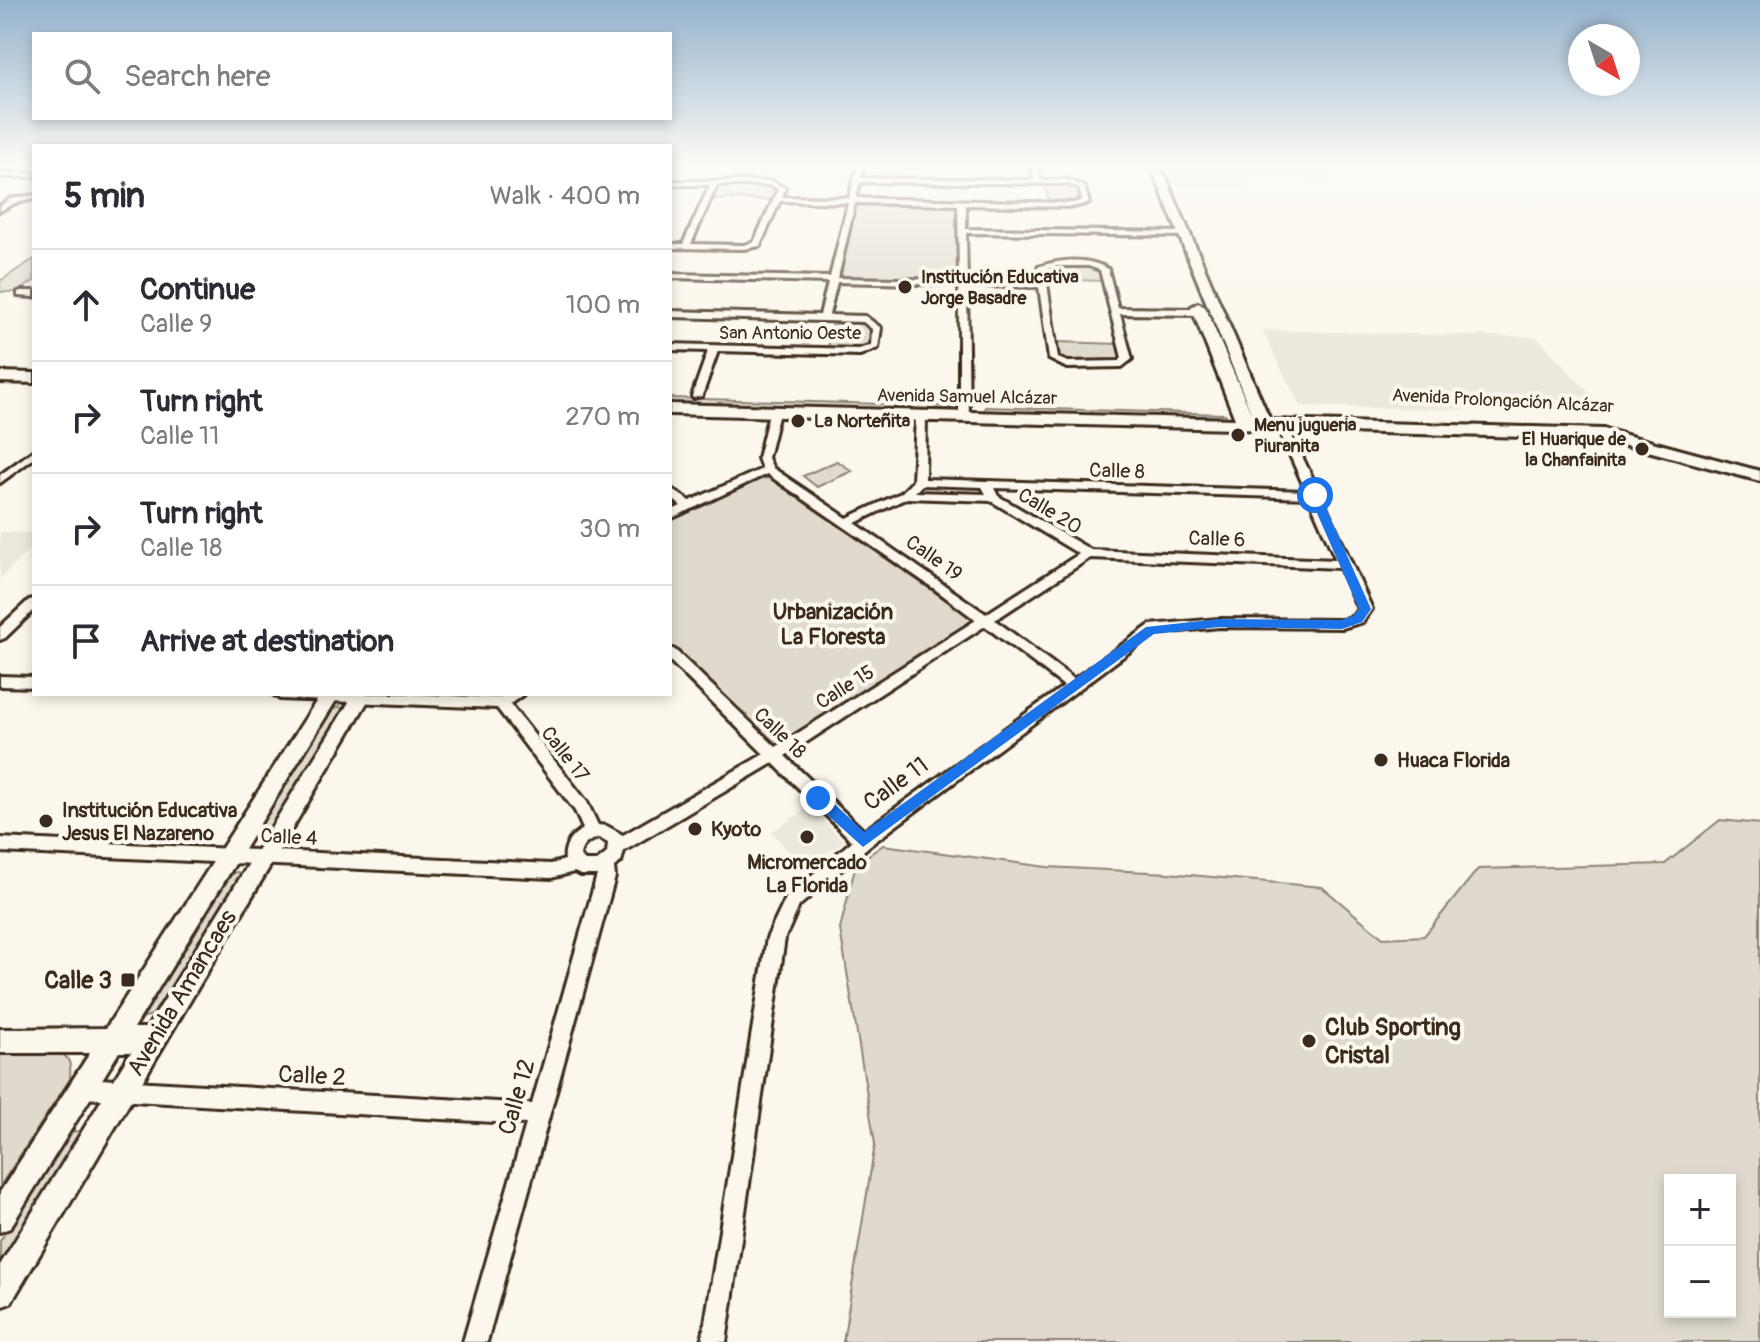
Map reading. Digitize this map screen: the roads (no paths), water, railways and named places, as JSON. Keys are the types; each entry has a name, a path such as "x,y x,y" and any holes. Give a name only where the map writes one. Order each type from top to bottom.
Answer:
{"main road":[{"path":"1166,227 1185,273"},
{"path":"1181,227 1257,419"},
{"path":"1198,306 1257,419"},
{"path":"1,381 32,378"},
{"path":"1,381 32,390"},
{"name":"Avenida Samuel Alcázar","path":"672,396 964,410 1257,419"},
{"name":"Avenida Samuel Alcázar","path":"672,409 921,416 964,410"},
{"name":"Avenida Prolongación Alcázar","path":"1257,419 1615,425 1760,463"},
{"name":"Avenida Prolongación Alcázar","path":"1257,419 1460,423 1604,434 1760,476"}],"street":[{"path":"686,246 695,227"},
{"path":"672,246 744,247 757,244 765,227"},
{"path":"672,314 824,318 844,227"},
{"path":"962,227 964,410"},
{"path":"962,231 1184,234"},
{"path":"1046,266 1097,266 1104,269 1127,359 1115,366 1059,362 1054,359 1043,285 1041,269 1046,266"},
{"path":"672,276 1043,285"},
{"path":"21,294 32,294"},
{"path":"1115,311 1198,306"},
{"name":"San Antonio Oeste","path":"672,347 860,352 875,346 876,325 865,319 824,318"},
{"path":"697,396 714,348"},
{"path":"672,514 768,470 763,458 774,413"},
{"path":"848,522 905,495 919,482 921,416"},
{"path":"1257,419 1315,495 1345,564"},
{"path":"0,480 32,455"},
{"name":"Calle 19","path":"768,470 848,522 1073,685"},
{"name":"Calle 8","path":"919,482 1315,495"},
{"name":"Calle 20","path":"986,484 994,498"},
{"path":"672,493 689,506"},
{"name":"Calle 20","path":"905,495 994,498 1088,554"},
{"name":"Calle 6","path":"1088,554 1345,564"},
{"name":"Calle 15","path":"619,846 773,756 1088,554"},
{"name":"Calle 11","path":"714,1342 776,938 793,901 863,841 1150,630 1163,626 1219,623 1342,624 1358,619 1365,609 1345,564"},
{"path":"0,635 32,605"},
{"name":"Calle 18","path":"672,655 863,841"},
{"path":"0,681 32,682"},
{"name":"Avenida Amancaes","path":"0,1218 329,696"},
{"path":"362,696 501,703 513,696"},
{"name":"Avenida Amancaes","path":"0,1292 362,696"},
{"name":"Calle 17","path":"501,703 581,807 593,832"},
{"path":"593,832 608,832 619,846 615,857 606,865 588,870 575,864 574,846 593,832"},
{"name":"Calle 4","path":"0,845 551,871 575,864"},
{"name":"Calle 12","path":"475,1342 606,877 606,865"},
{"path":"0,1041 153,1040"},
{"name":"Calle 2","path":"82,1088 539,1115"}],"place":[{"name":"Institución Educativa Jorge Basadre","path":"905,287"},
{"name":"La Norteñita","path":"798,421"},
{"name":"Menu jugueria Piuranita","path":"1238,435"},
{"name":"El Huarique de la Chanfainita","path":"1642,449"},
{"name":"Huaca Florida","path":"1381,760"},
{"name":"Institución Educativa Jesus El Nazareno","path":"46,821"},
{"name":"Kyoto","path":"695,829"},
{"name":"Micromercado La Florida","path":"807,837"},
{"name":"Calle 3","path":"128,980"},
{"name":"Club Sporting Cristal","path":"1309,1041"}],"district":[{"name":"Urbanización La Floresta","path":"833,624"}]}
